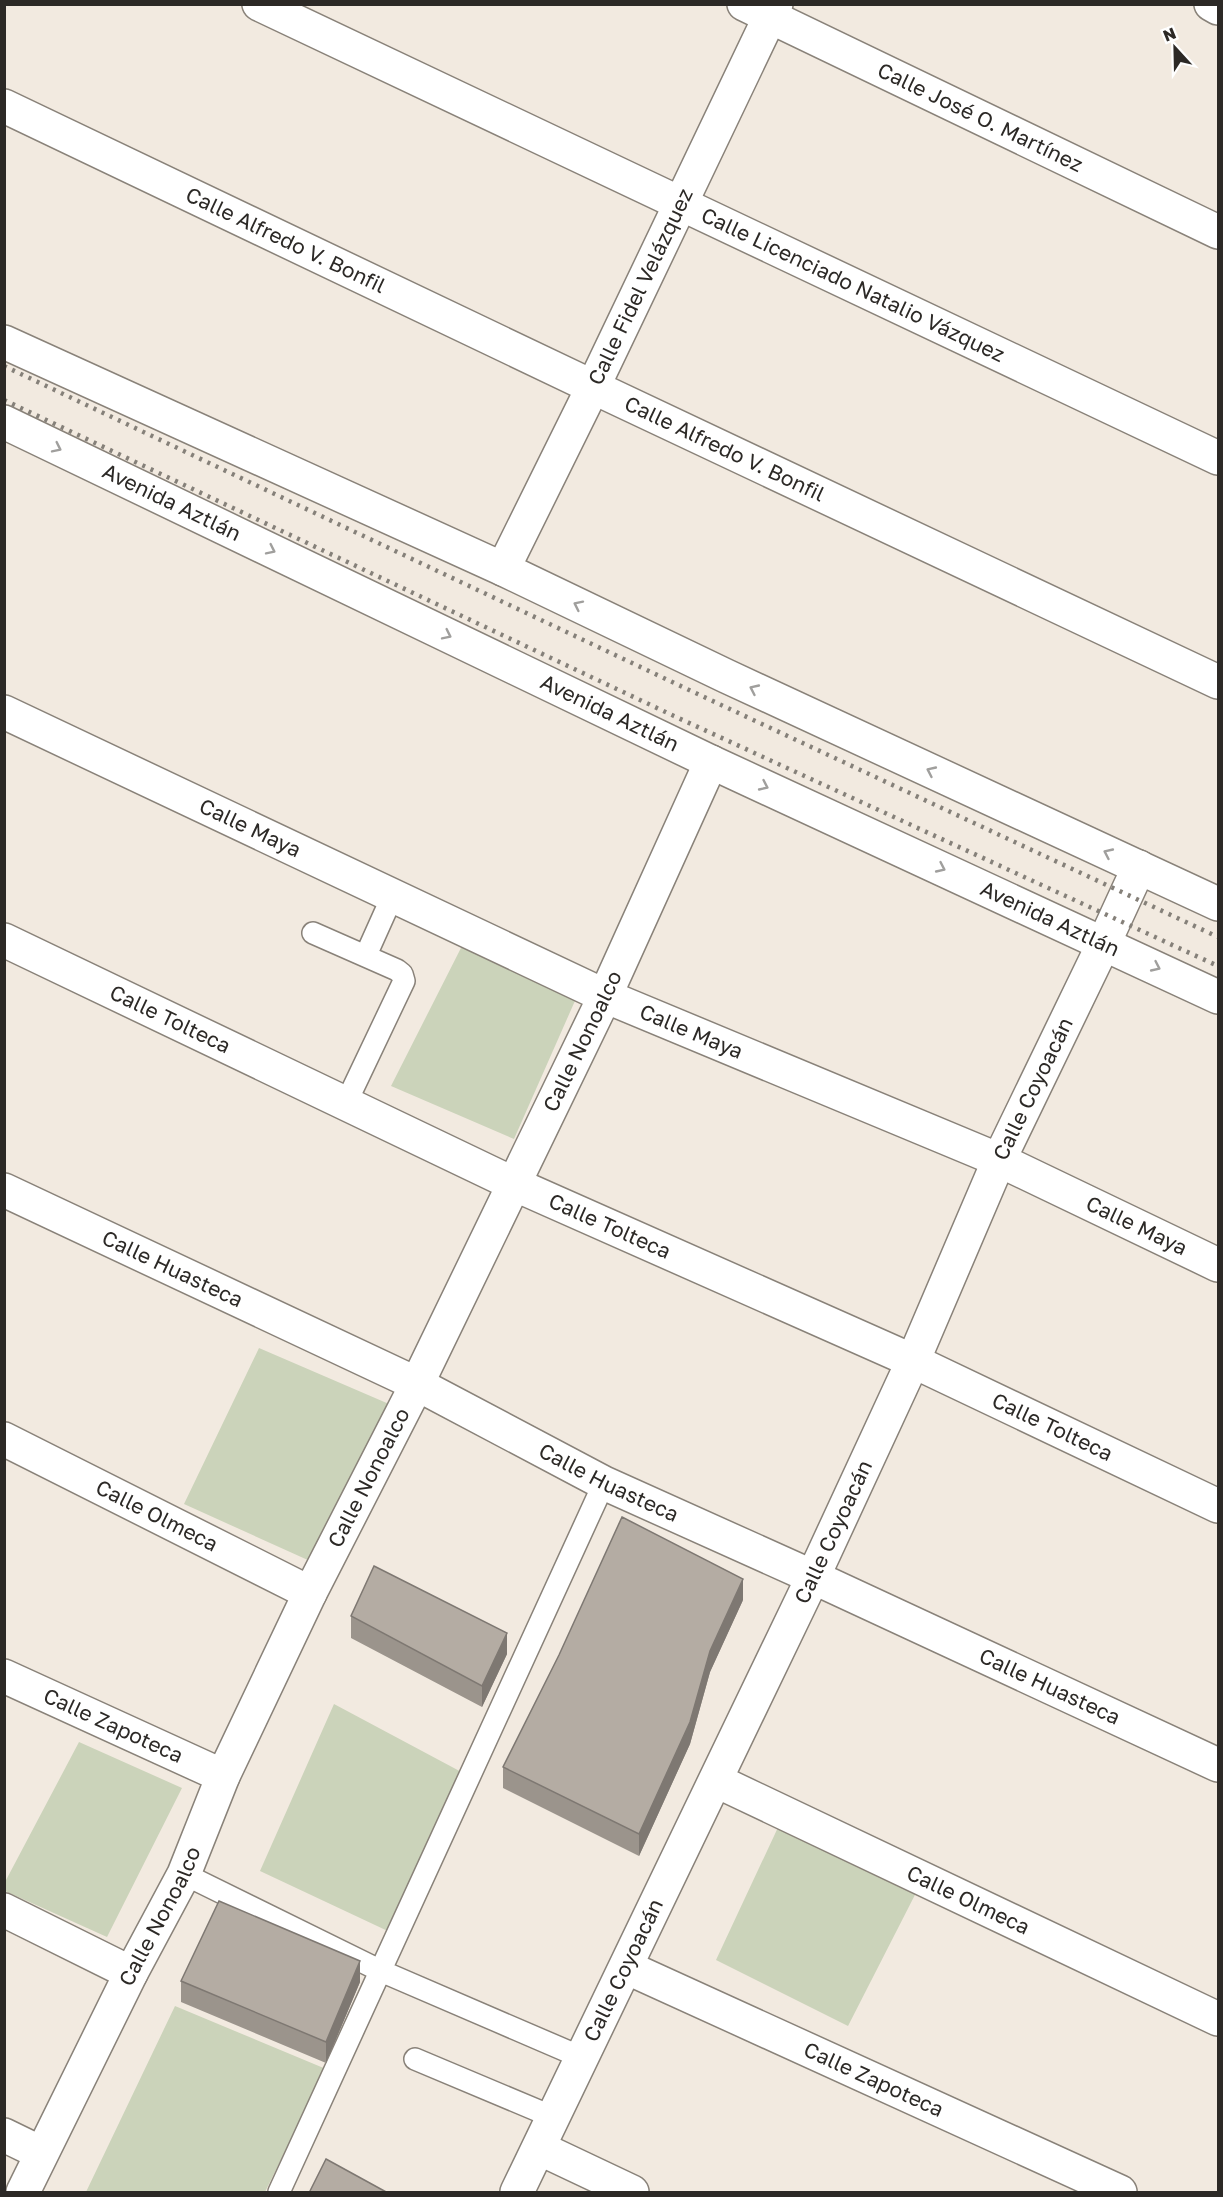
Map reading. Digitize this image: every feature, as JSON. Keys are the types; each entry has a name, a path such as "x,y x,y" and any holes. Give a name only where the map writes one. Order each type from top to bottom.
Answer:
{"street":[{"name":"Calle Licenciado Natalio Vázquez","path":"259,4 1218,458"},
{"path":"1211,4 1218,8"},
{"name":"Calle Fidel Velázquez","path":"503,569 681,204 763,9"},
{"name":"Calle José O. Martínez","path":"763,9 1218,232"},
{"name":"Calle Alfredo V. Bonfil","path":"4,106 1218,682"},
{"path":"4,342 503,569 726,676 1218,904"},
{"name":"Avenida Aztlán","path":"4,422 711,762 1218,997"},
{"name":"Calle Maya","path":"4,712 605,996 999,1160 1218,1265"},
{"name":"Calle Nonoalco","path":"23,2193 131,1973 184,1874 223,1776 310,1593 417,1384 605,996 711,762"},
{"name":"Calle Coyoacán","path":"517,2193 717,1781 813,1577 914,1360 999,1160 1139,867"},
{"name":"Calle Tolteca","path":"4,940 514,1184 914,1360 1218,1506"},
{"name":"Calle Huasteca","path":"4,1190 417,1384 604,1483 813,1577 1218,1765"},
{"name":"Calle Olmeca","path":"4,1439 310,1593"},
{"name":"Calle Zapoteca","path":"4,1676 223,1776"},
{"name":"Calle Olmeca","path":"717,1781 1218,2019"},
{"path":"4,1911 131,1973"},
{"name":"Calle Zapoteca","path":"626,1967 1120,2193"},
{"path":"4,2136 41,2153"},
{"path":"539,2148 632,2193"}],"lane":[{"path":"366,955 392,897"},
{"path":"313,933 397,970 402,974 404,981 346,1103"},
{"path":"279,2193 604,1483"},
{"path":"184,1874 381,1971 583,2058"},
{"path":"415,2059 553,2117"}],"green space":[{"path":"464,942 578,994 514,1139 391,1086"},
{"path":"259,1348 389,1404 310,1561 184,1504"},
{"path":"334,1704 467,1775 392,1933 260,1871"},
{"path":"79,1742 182,1788 107,1937 5,1891 5,1882"},
{"path":"781,1821 920,1885 848,2026 716,1960"},
{"path":"175,2006 326,2069 265,2192 86,2192"}],"building":[{"path":"622,1517 743,1579 710,1651 690,1722 639,1834 503,1767 559,1655"},
{"path":"374,1566 507,1633 482,1686 351,1616"},
{"path":"219,1901 360,1961 326,2042 181,1981"},
{"path":"326,2159 388,2193 309,2193"}],"railway":[{"path":"4,366 1218,937"},
{"path":"4,400 674,716 1218,966"}]}
